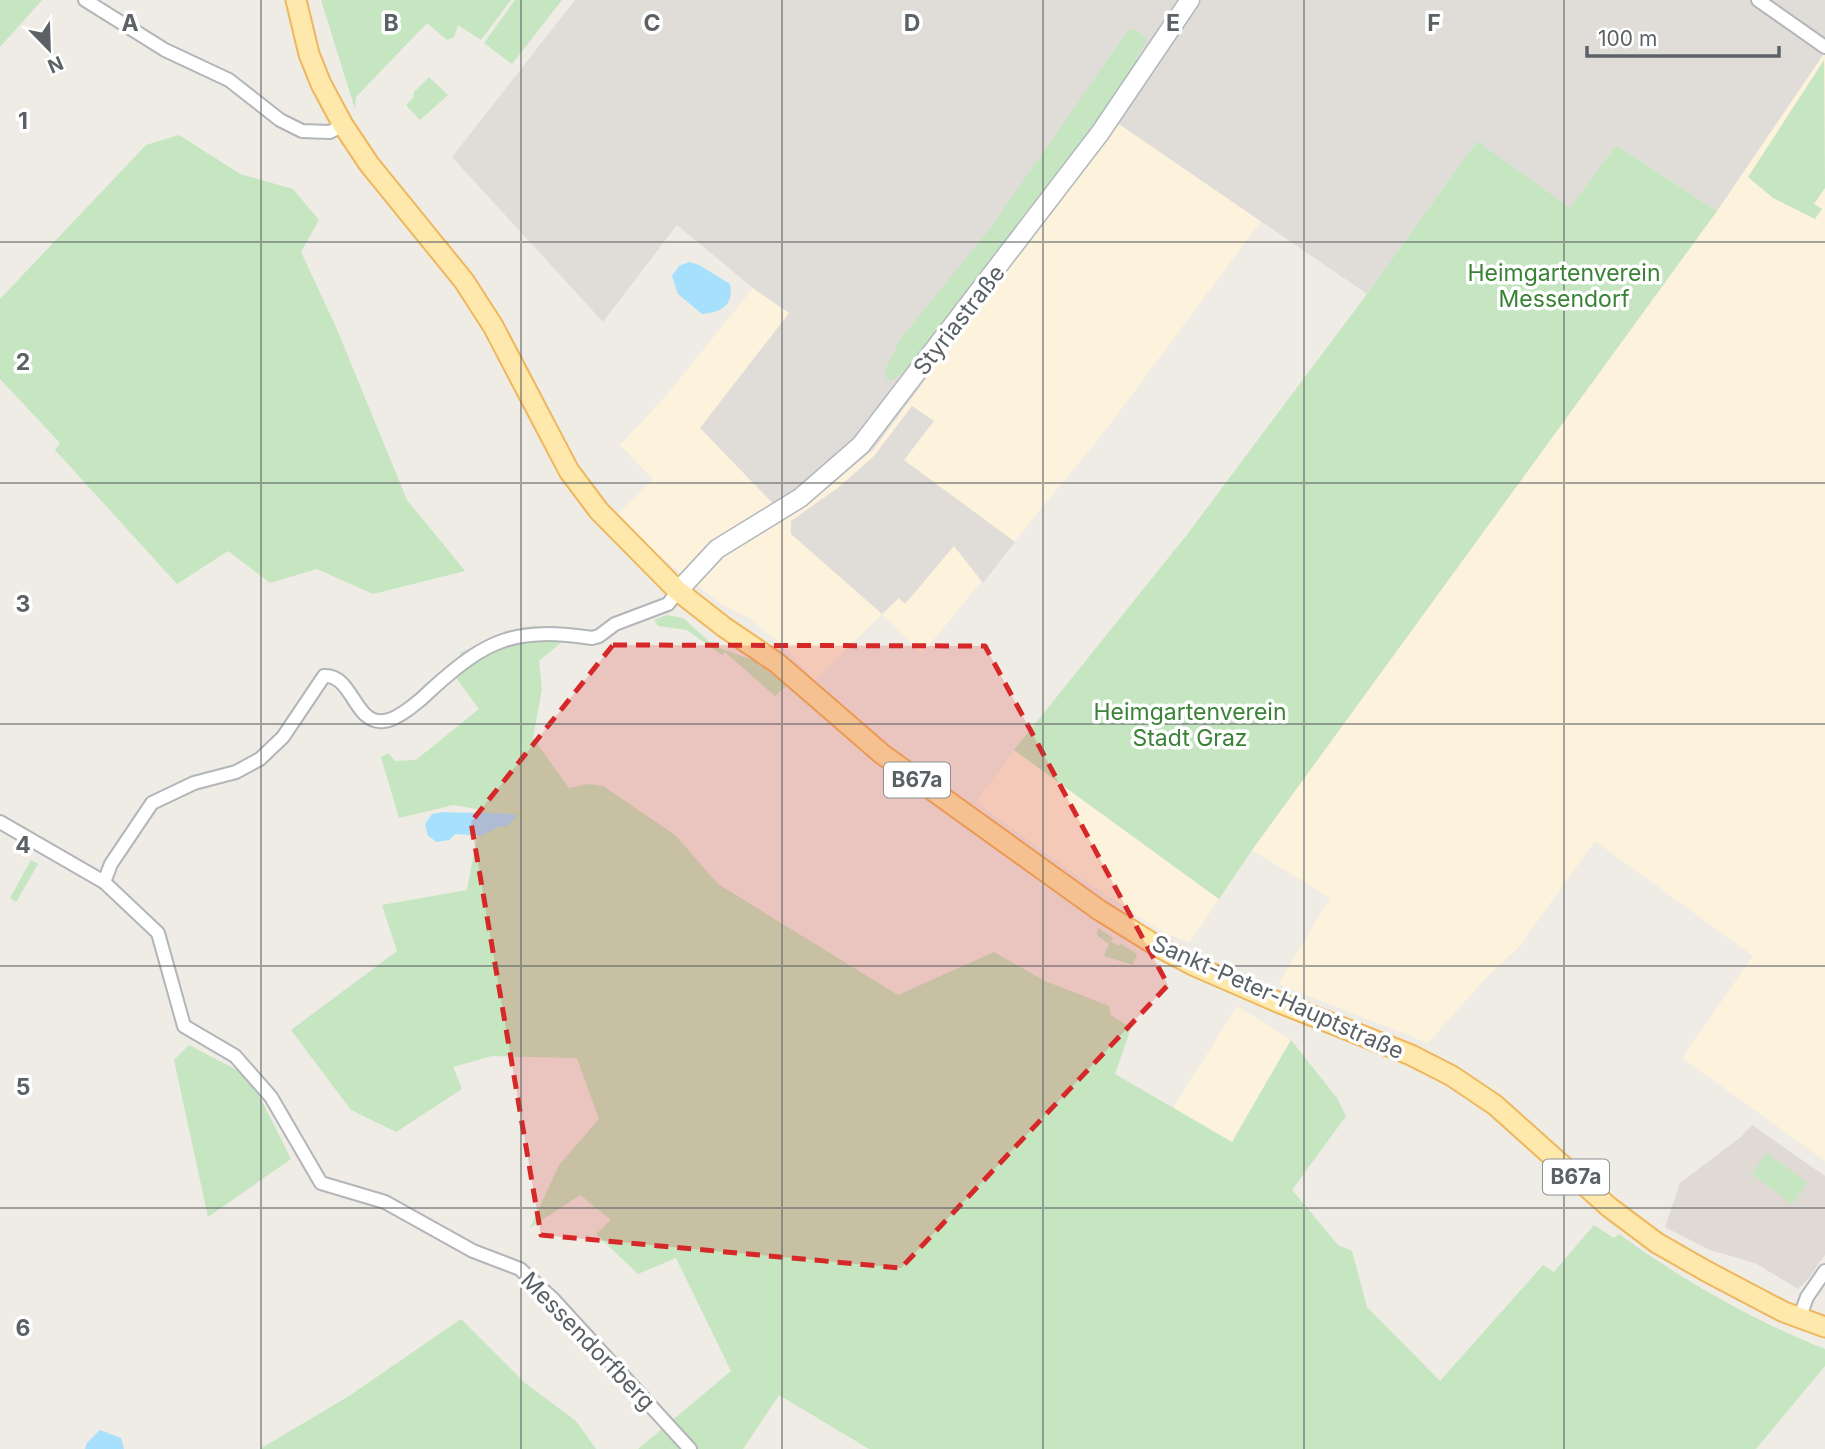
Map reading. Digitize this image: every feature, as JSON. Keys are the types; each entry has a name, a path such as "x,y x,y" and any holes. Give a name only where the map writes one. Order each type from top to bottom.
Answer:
{"main road":[{"name":"Sankt-Peter-Hauptstraße","path":"294,3 321,84 343,125 369,164 464,281 493,326 569,471 599,511 678,591 777,663 883,754 1098,910 1195,966 1411,1055 1452,1076 1495,1105 1609,1207 1657,1243 1706,1272 1799,1319 1825,1327"}],"street":[{"path":"85,0 165,50 229,80 281,120 302,131 330,132 343,125"},
{"name":"Styriastraße","path":"678,591 717,549 800,498 861,445 1100,133 1190,0"},
{"path":"1758,0 1825,47"},
{"path":"104,882 111,864 152,803 194,783 236,772 260,759 284,737 324,676 343,683 355,705 374,720 381,722 418,702 481,649 505,640 539,633 592,638 599,636 615,624 668,604 678,591"},
{"name":"Messendorfberg","path":"0,822 104,882 158,933 184,1026 236,1056 271,1097 321,1183 385,1202 473,1251 520,1269 553,1299 690,1449"},
{"path":"1799,1319 1807,1297 1825,1271"}],"highlighted area":[{"path":"613,645 985,646 1168,985 901,1268 541,1235 471,822"}],"shaded area":[{"path":"575,0 1825,0 1825,52 1717,211 1616,145 1570,209 1477,141 1367,294 1116,122 873,450 787,518 700,428 789,313 753,288 677,225 603,322 452,157"},
{"path":"1825,52 1825,1161 1682,1058 1753,956 1595,841 1519,947 1485,979 1428,1043 1278,984 1330,898 1252,850 1717,211"},
{"path":"1116,121 1261,221 1105,431 922,654 882,614 814,681 785,647 749,618 721,604 657,554 618,514 653,479 620,445 665,397 753,288 789,313 787,517 873,450"},
{"path":"912,406 934,421 904,460 1015,542 983,583 954,546 905,604 899,598 882,614 791,534 791,521 839,487 874,456"},
{"path":"1014,750 1219,899 1190,942 1164,933 1073,873 976,802"},
{"path":"1237,1006 1291,1040 1232,1142 1173,1108"},
{"path":"1752,1125 1825,1176 1825,1255 1798,1289 1755,1263 1710,1250 1665,1227 1680,1183 1741,1137"}],"green space":[{"path":"0,0 42,0 0,47"},
{"path":"321,0 511,0 481,40 458,25 454,37 447,40 427,23 356,97 355,109"},
{"path":"515,0 562,0 512,64 484,43"},
{"path":"1129,29 1140,32 1146,42 1127,78 1065,166 1060,169 938,334 900,375 893,380 887,380 885,370 901,338 989,230"},
{"path":"1824,60 1825,188 1814,204 1822,209 1815,219 1773,198 1748,177"},
{"path":"429,77 448,95 420,120 406,105"},
{"path":"179,135 240,174 293,189 319,220 301,252 336,327 407,500 465,571 373,594 317,569 270,583 228,551 177,584 55,450 60,443 0,379 0,299 146,145"},
{"name":"Heimgartenverein Stadt Graz","path":"1477,141 1570,208 1616,145 1717,211 1219,899 1014,750 1186,536 1367,294"},
{"path":"666,615 683,618 714,646 755,661 787,685 775,696 725,652 722,655 687,630 658,626 654,620"},
{"path":"532,626 579,628 539,661 542,689 533,738 569,788 587,784 603,786 675,835 718,884 898,995 994,952 1045,981 1109,1006 1111,1015 1131,1028 1115,1074 1232,1142 1291,1040 1337,1098 1346,1116 1292,1190 1338,1245 1352,1251 1367,1307 1440,1381 1543,1265 1554,1272 1594,1225 1614,1238 1619,1234 1693,1283 1744,1312 1825,1349 1825,1366 1756,1449 869,1449 779,1395 743,1449 638,1449 731,1371 676,1258 638,1274 596,1234 611,1220 580,1195 530,1228 559,1165 599,1119 577,1058 492,1056 453,1067 462,1089 396,1132 351,1110 291,1030 397,951 382,905 467,890 482,810 453,805 399,818 381,757 388,753 395,761 416,760 479,709 454,675 461,652"},
{"path":"31,860 38,864 16,902 10,898"},
{"path":"1098,928 1113,938 1111,942 1119,946 1121,944 1137,954 1133,965 1104,956 1109,944 1097,935"},
{"path":"189,1045 250,1077 291,1159 208,1217 174,1060"},
{"path":"1767,1153 1807,1183 1792,1204 1752,1174"},
{"path":"461,1319 525,1383 576,1421 596,1449 260,1449 349,1396"}],"water":[{"path":"689,262 730,284 730,297 721,309 702,314 678,294 672,276 679,266"},
{"path":"444,812 517,815 508,826 498,827 481,836 455,834 449,840 437,842 428,836 425,824 432,814"},
{"path":"100,1430 121,1438 124,1449 85,1449 87,1443"}],"park label":[{"name":"Heimgartenverein Messendorf","path":"1564,286"}]}
